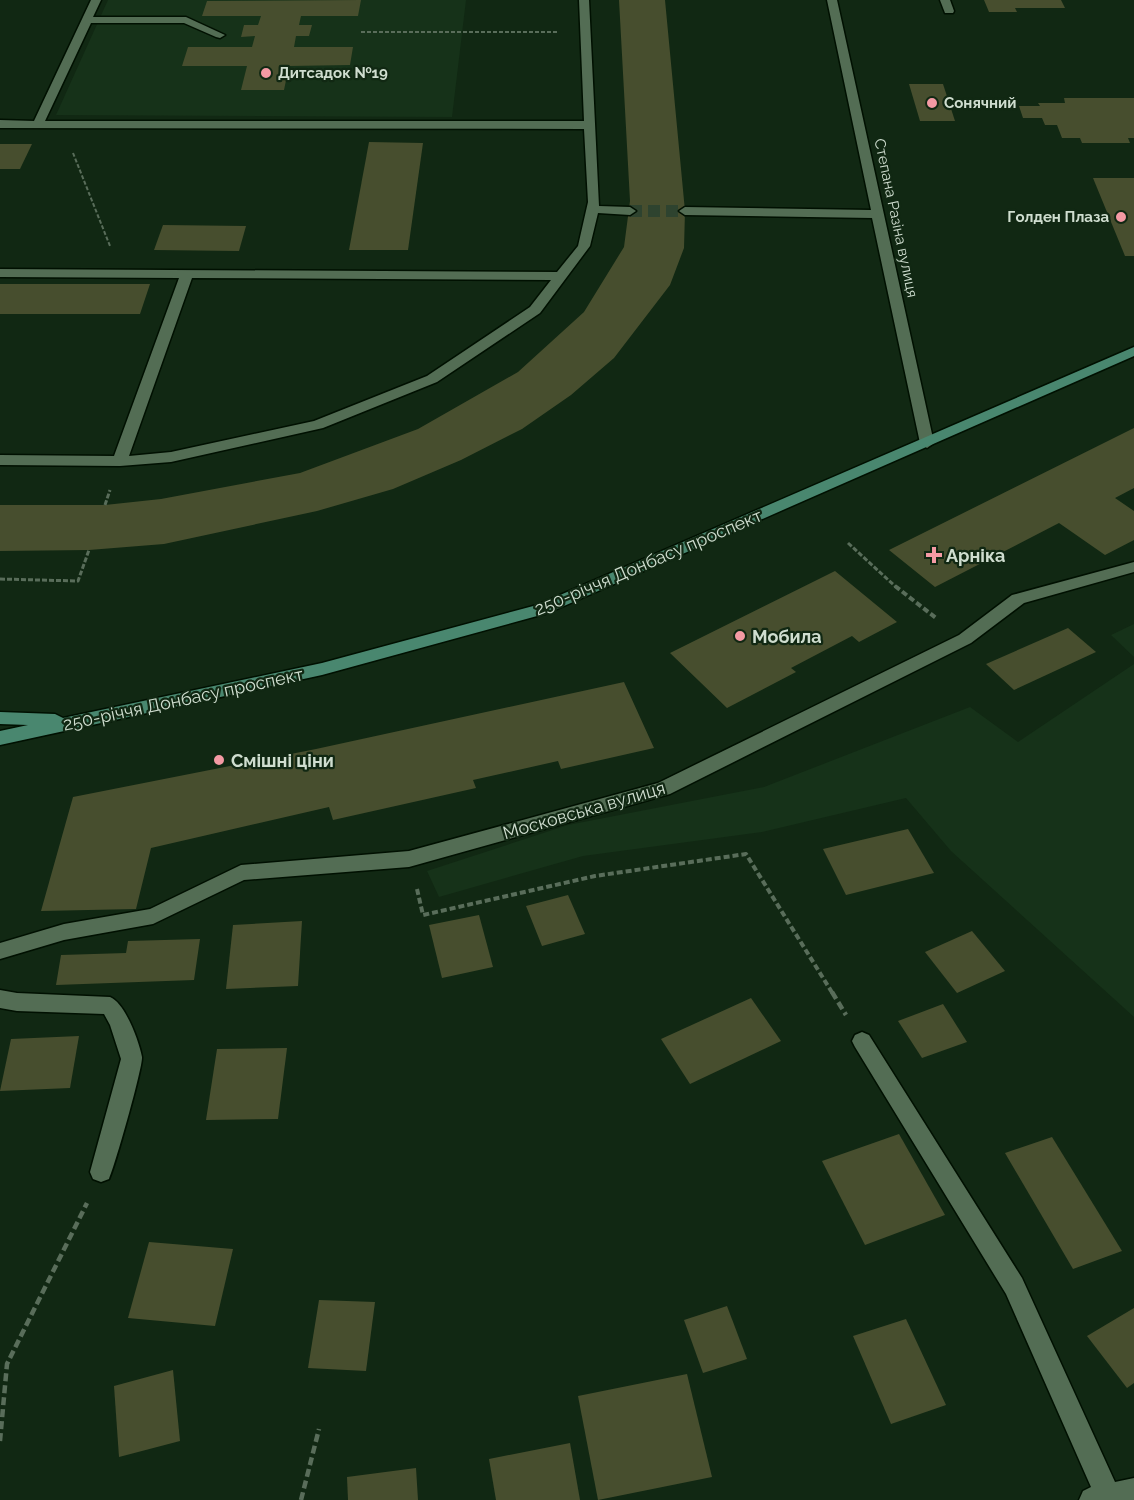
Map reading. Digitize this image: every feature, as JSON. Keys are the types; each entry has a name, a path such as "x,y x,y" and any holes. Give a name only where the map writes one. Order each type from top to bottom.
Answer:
{"main road":[{"name":"250-річчя Донбасу проспект","path":"0,738 322,669 542,609 1134,351"},
{"path":"0,718 84,720"}],"street":[{"path":"38,124 96,0"},
{"path":"0,460 120,461 171,457 318,425 432,379 535,310 584,246 594,202 584,0"},
{"name":"Степана Разіна вулиця","path":"832,0 927,443"},
{"path":"945,0 949,11"},
{"path":"87,20 186,20 220,35"},
{"path":"0,124 590,124"},
{"path":"592,209 630,211"},
{"path":"686,211 878,214"},
{"path":"0,273 561,276"},
{"path":"120,461 187,273"},
{"name":"Московська вулиця","path":"0,951 64,932 153,916 241,873 409,860 663,789 965,639 1018,599 1134,567"},
{"path":"0,999 17,1002 110,1006 120,1023 132,1059 101,1172"},
{"path":"862,1041 1014,1286 1103,1499 1134,1491"}],"path":[{"path":"361,32 586,32"},
{"path":"62,124 121,273"},
{"path":"848,543 909,599"},
{"path":"0,579 78,581 88,550"},
{"path":"409,860 423,915 595,876 746,854 862,1041"},
{"path":"0,1441 7,1364 101,1172"},
{"path":"301,1500 319,1429"}],"shaded area":[{"name":"Дитсадок №19","path":"108,0 466,0 452,117 56,115"},
{"path":"1134,624 1134,657 1111,635"},
{"path":"1134,664 1134,1017 951,851 906,798 762,832 583,856 439,897 427,871 568,825 764,787 970,707 1018,742"}],"building":[{"path":"361,0 358,16 301,16 299,25 312,25 309,36 296,36 294,47 353,47 350,65 289,66 284,90 241,90 247,66 182,66 188,47 252,47 255,36 241,37 244,25 258,25 261,16 202,16 207,1"},
{"path":"619,0 665,0 685,211 684,248 670,285 614,358 571,395 522,429 461,460 393,489 317,511 164,544 89,550 0,551 0,505 105,505 161,499 300,473 418,429 518,372 584,312 624,247 630,201"},
{"path":"984,0 1061,0 1065,8 1015,8 1017,12 989,12"},
{"name":"Сонячний","path":"909,84 943,84 955,121 920,121"},
{"path":"1064,98 1134,98 1134,138 1128,138 1130,143 1082,143 1080,138 1062,138 1057,125 1045,125 1042,118 1023,118 1019,106 1065,103"},
{"path":"369,142 423,143 408,250 349,250"},
{"path":"0,144 32,144 20,169 0,169"},
{"name":"Голден Плаза","path":"1093,178 1134,178 1134,256 1125,256"},
{"path":"163,225 246,226 239,251 154,250"},
{"path":"0,284 150,284 140,314 0,314"},
{"path":"1134,428 1134,488 1115,498 1134,511 1134,540 1105,555 1059,523 935,587 889,550"},
{"path":"835,571 897,622 859,642 852,636 791,668 796,672 727,708 670,653"},
{"path":"1068,628 1096,652 1014,690 986,664"},
{"path":"624,682 654,748 561,769 558,761 473,780 476,788 333,820 329,807 151,848 136,909 41,911 73,797 316,749"},
{"path":"908,829 934,873 846,895 823,849"},
{"path":"568,895 585,934 542,946 526,906"},
{"path":"479,915 493,967 442,978 429,925"},
{"path":"302,921 298,986 226,989 233,925"},
{"path":"972,931 1005,971 957,993 925,952"},
{"path":"200,939 194,980 56,985 61,955 126,953 128,941"},
{"path":"751,998 781,1041 690,1084 661,1039"},
{"path":"943,1004 967,1042 922,1058 898,1021"},
{"path":"79,1036 70,1088 0,1091 11,1039"},
{"path":"287,1048 278,1119 206,1120 217,1049"},
{"path":"899,1134 945,1215 865,1245 822,1161"},
{"path":"1052,1137 1122,1251 1073,1269 1005,1153"},
{"path":"149,1242 233,1249 215,1326 128,1318"},
{"path":"319,1300 375,1302 366,1371 308,1368"},
{"path":"727,1306 747,1359 703,1373 684,1320"},
{"path":"1134,1308 1134,1383 1127,1388 1087,1336"},
{"path":"906,1319 946,1405 891,1424 853,1336"},
{"path":"173,1370 180,1441 119,1457 114,1386"},
{"path":"687,1374 712,1477 598,1500 578,1396"},
{"path":"570,1443 580,1500 496,1500 489,1459"},
{"path":"416,1468 418,1500 348,1500 347,1477"}],"tunnel":[{"path":"630,211 685,211"}],"place":[{"name":"Дитсадок №19","path":"266,73"},
{"name":"Сонячний","path":"932,103"},
{"name":"Голден Плаза","path":"1121,217"},
{"name":"Арніка","path":"934,555"},
{"name":"Мобила","path":"740,636"},
{"name":"Смішні ціни","path":"219,760"}]}
